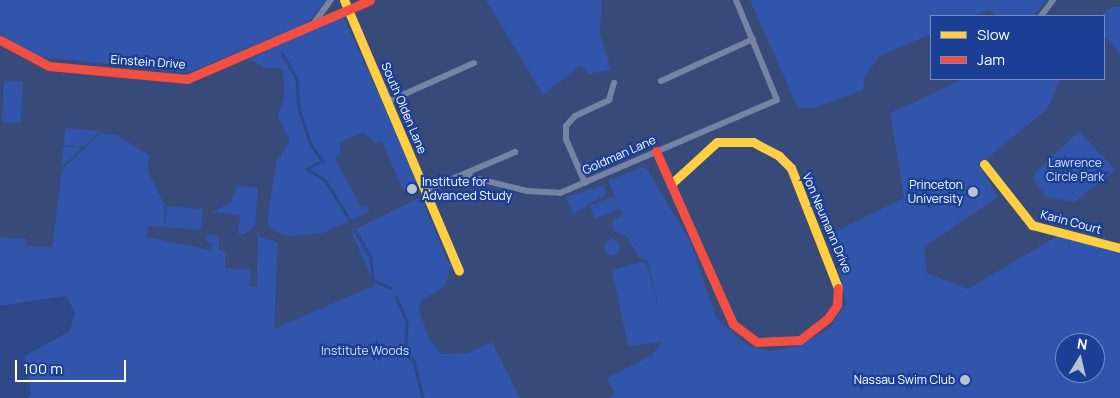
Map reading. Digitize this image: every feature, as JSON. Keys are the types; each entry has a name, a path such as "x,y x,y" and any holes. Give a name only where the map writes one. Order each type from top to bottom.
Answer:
{"street":[{"path":"309,28 331,0"},
{"name":"South Olden Lane","path":"344,0 389,101 459,271"},
{"name":"Einstein Drive","path":"0,40 49,66 186,78 309,28 370,0"},
{"path":"662,81 753,40 736,0"},
{"path":"1042,15 1053,0"},
{"name":"Goldman Lane","path":"463,176 543,193 585,183 777,100 753,40"},
{"path":"389,101 474,63"},
{"path":"585,183 566,139 566,126 575,116 609,100 614,83"},
{"name":"Von Neumann Drive","path":"656,151 723,310 746,335 757,342 785,344 800,340 828,318 837,305 838,282 791,168 779,156 753,142 717,142 671,184"},
{"path":"426,190 463,176 514,152"},
{"name":"Karin Court","path":"984,164 1032,225 1120,248"}],"green space":[{"path":"0,0 326,0 307,24 187,73 35,56 0,34"},
{"path":"486,0 602,0 600,34 611,70 588,74 581,65 543,95"},
{"path":"750,0 1047,0 1034,15 996,15 990,9 975,15 930,15 930,34 880,56 865,75 863,90 813,108 798,108"},
{"path":"1112,7 1120,7 1120,54 1105,36 1105,15 1101,15"},
{"path":"343,16 419,183 403,191 382,141 376,143 363,132 339,143 341,153 335,158 361,207 367,205 369,212 323,233 287,236 272,230 267,223 276,162 290,141 278,116 284,98 283,69 266,68 249,59"},
{"path":"962,80 1060,80 1048,108 979,165 998,197 924,247 927,273 968,289 1057,236 1120,253 1120,398 608,398 615,394 607,378 652,355 662,342 628,346 612,270 642,262 647,265 664,330 648,262 639,257 627,237 614,231 612,220 623,215 608,181 645,166 690,241 716,317 746,345 770,351 795,347 830,328 846,303 832,233 904,198 890,113"},
{"path":"4,81 23,82 21,123 2,122"},
{"path":"65,128 100,131 83,147 64,145"},
{"name":"Lawrence Circle Park","path":"1079,131 1115,170 1075,202 1046,197 1033,179 1035,173"},
{"name":"Institute Woods","path":"100,133 117,135 149,155 148,171 165,206 164,227 148,226 147,237 210,250 213,244 206,241 207,234 219,236 219,250 226,251 225,268 251,270 249,286 257,287 258,236 278,243 274,329 375,285 351,231 421,197 449,264 457,265 450,268 446,285 421,301 419,310 429,339 441,354 468,353 492,342 520,398 28,398 24,356 70,331 66,296 0,306 0,237 26,239 26,246 52,247 62,170"},
{"path":"63,146 82,148 61,168"},
{"path":"237,185 258,188 255,225 245,234 238,234 240,215 211,212 231,203"},
{"path":"603,185 606,194 573,214 566,197"},
{"path":"615,196 620,209 595,219 590,206"},
{"path":"167,206 203,209 201,230 165,227"},
{"path":"609,239 615,239 620,244 618,253 609,255 604,250 604,244"}],"shaded area":[{"path":"66,296 75,312 70,331 24,356 31,394 28,398 0,398 0,306"}],"waterway":[{"path":"282,53 297,79 299,108 311,145 323,161 307,169 325,180 350,220"},
{"path":"355,231 371,257 373,280 390,288"},
{"path":"396,297 407,321 406,354 414,361 423,398"}],"traffic: slow":[{"path":"344,0 459,271"},
{"path":"671,184 717,142 753,142 779,156 791,168 838,288"},
{"path":"984,164 1032,225 1120,248"}],"traffic: jam":[{"path":"0,40 49,66 187,79 370,0"},
{"path":"656,151 733,324 757,342 800,340 828,318 837,305 838,288"}],"place":[{"name":"Institute for Advanced Study","path":"412,189"},
{"name":"Princeton University","path":"973,192"},
{"name":"Nassau Swim Club","path":"965,380"}]}
